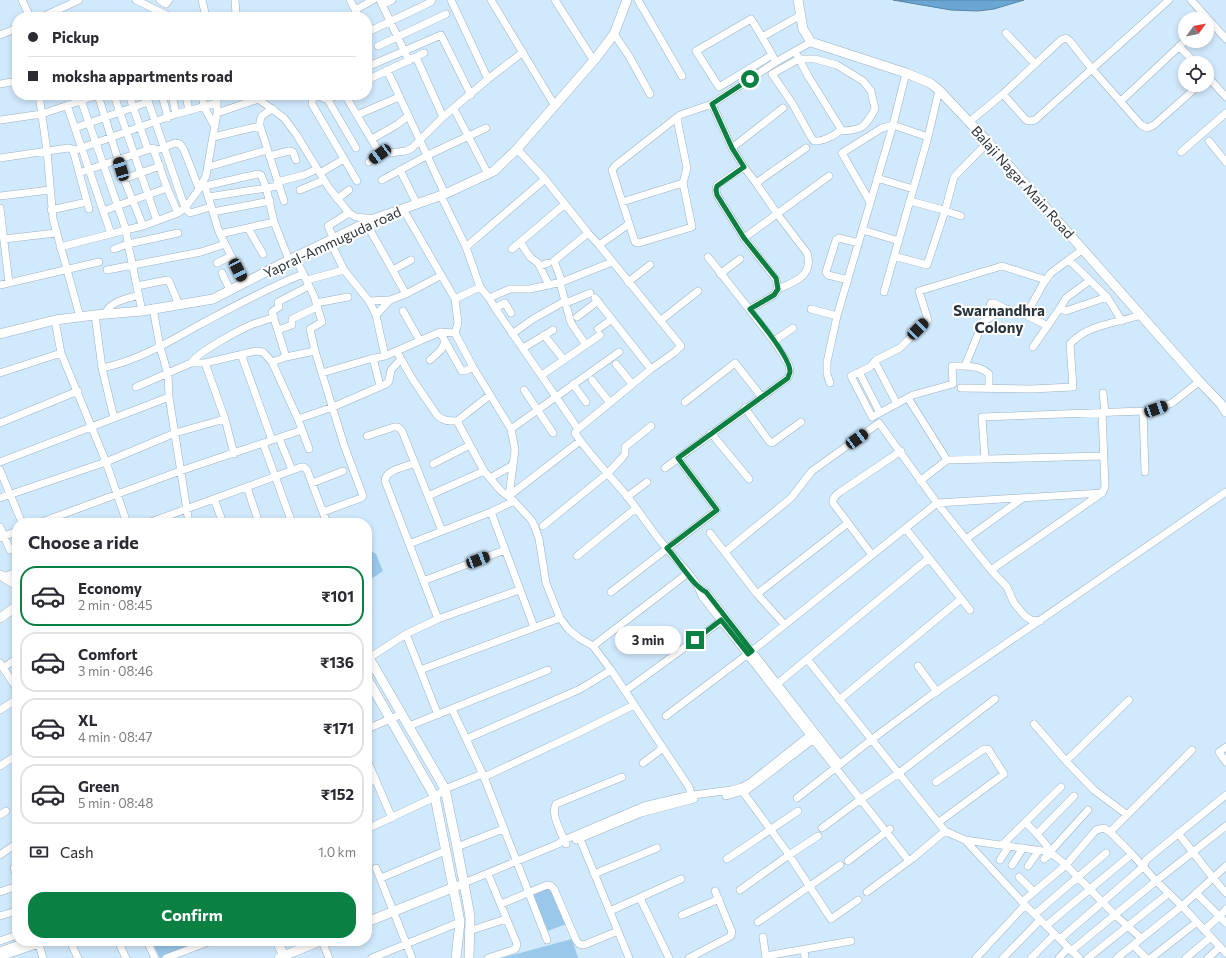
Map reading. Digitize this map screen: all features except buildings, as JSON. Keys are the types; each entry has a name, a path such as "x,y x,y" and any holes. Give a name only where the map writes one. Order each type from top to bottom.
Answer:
{"street":[{"path":"22,0 28,12"},
{"path":"53,12 79,0"},
{"path":"160,0 166,4 169,0"},
{"path":"202,0 205,12"},
{"path":"235,0 236,12"},
{"path":"350,0 355,10 373,0"},
{"path":"392,0 381,2 404,51 412,59 443,117"},
{"path":"372,30 432,0"},
{"path":"451,0 488,79"},
{"path":"491,0 555,106"},
{"path":"556,0 594,61"},
{"name":"Yapral-Ammuguda road","path":"0,334 55,320 142,311 213,299 370,221 443,195 494,171 517,149 594,61 614,34 627,0"},
{"path":"638,0 682,76"},
{"path":"678,117 678,124 688,168 683,183 692,227 639,243 635,242 612,170 615,166 680,115 712,104 776,62 811,42 803,29 798,0"},
{"path":"1003,94 1026,120 1030,122 1035,120 1169,0"},
{"path":"1191,0 1201,12"},
{"path":"141,1 162,12"},
{"path":"378,46 446,14"},
{"path":"762,37 801,15"},
{"path":"772,55 719,87 696,51 751,19 762,37 776,62"},
{"path":"1214,27 1226,39"},
{"path":"0,35 12,30"},
{"path":"1006,33 1035,64"},
{"path":"614,34 629,56 650,94"},
{"path":"372,65 441,35 471,95"},
{"path":"969,122 1003,94 1061,40 1066,38 1141,125 1147,128 1154,125 1191,92"},
{"name":"Balaji Nagar Main Road","path":"811,42 906,74 930,83 939,90 988,142 1200,381 1224,402 1226,412"},
{"path":"1121,101 1178,47"},
{"path":"1181,48 1188,56"},
{"path":"370,162 380,154 406,151 412,148 443,117 523,52"},
{"path":"794,52 840,126 840,131"},
{"path":"372,78 424,53"},
{"path":"799,59 814,59 837,65 863,81 871,91 875,109 866,125 855,131 840,131 818,141 814,140 792,103 772,74 799,59"},
{"path":"387,70 428,155 443,195 466,246 480,287 578,429"},
{"path":"830,383 827,374 827,362 837,316 893,125 906,74"},
{"path":"0,84 12,83"},
{"path":"1214,84 1226,97"},
{"path":"884,292 928,137 939,90"},
{"path":"357,115 399,97"},
{"path":"40,100 47,151 51,210 66,270 80,317"},
{"path":"0,120 42,114 81,100 90,122 126,230 142,311"},
{"path":"100,100 124,179 143,226"},
{"path":"115,100 157,221"},
{"path":"131,100 141,128 160,166 167,188 178,213"},
{"path":"75,128 133,107 145,100"},
{"path":"147,100 154,123 185,208 190,213 270,201"},
{"path":"163,100 168,118"},
{"path":"173,100 176,114"},
{"path":"187,100 189,111"},
{"path":"203,100 204,107 215,126"},
{"path":"217,113 252,100"},
{"path":"260,100 284,118 296,134 337,199 349,213 370,221 406,294"},
{"path":"313,100 312,104 357,181"},
{"path":"328,100 356,148"},
{"path":"348,100 380,154"},
{"path":"0,158 68,148 76,150 141,128 176,114 217,103 215,126 203,186 185,208 178,213 143,226 60,247"},
{"path":"712,104 732,148 778,215 807,252 809,259 805,274 793,283 778,289 774,295 750,309"},
{"path":"67,105 111,234"},
{"path":"732,148 782,108"},
{"path":"454,109 488,174"},
{"path":"273,110 262,116 259,120 284,201"},
{"path":"1181,152 1226,113"},
{"path":"372,139 398,124 408,116"},
{"path":"870,202 842,153 882,128 893,125 928,137"},
{"path":"213,137 260,126"},
{"path":"382,180 428,155 486,128"},
{"path":"1209,141 1226,162"},
{"path":"894,256 927,265 945,211 954,177 988,142"},
{"path":"79,173 134,154 175,143 180,144 203,186 220,234 245,283"},
{"path":"756,183 806,148"},
{"path":"517,149 545,179 681,346 632,384 575,433 688,573 702,596 721,620 777,684 813,736"},
{"path":"51,210 88,205 73,150"},
{"path":"208,167 268,153 289,151 293,152 296,160"},
{"path":"300,190 320,174 344,159"},
{"path":"124,179 160,166"},
{"path":"744,167 717,186 717,195 744,238 776,278 778,289"},
{"path":"400,170 417,204"},
{"path":"203,186 258,174 263,177 274,222 292,259 308,283 317,305 322,322 310,329 315,351 344,445 363,496 323,512"},
{"path":"208,197 266,187 304,175 320,174"},
{"path":"744,238 778,215 829,176"},
{"path":"877,178 913,189"},
{"path":"466,246 545,179"},
{"path":"622,202 683,183"},
{"path":"103,211 167,188"},
{"path":"0,196 50,190"},
{"path":"337,199 349,190"},
{"path":"910,201 961,216"},
{"path":"512,250 565,204"},
{"path":"0,208 9,283"},
{"path":"403,209 440,276 455,299 458,311 458,323 455,333 473,367 511,429 515,450 512,498"},
{"path":"349,213 328,226 344,270 369,301 376,315 385,356"},
{"path":"220,234 274,222"},
{"path":"599,245 629,224"},
{"path":"248,228 263,254"},
{"path":"863,230 898,241"},
{"path":"4,239 56,233"},
{"path":"114,248 178,233"},
{"path":"586,345 571,323 554,261 588,233"},
{"path":"848,280 828,275 826,272 836,240 839,238 859,243"},
{"path":"520,242 530,257 538,263 550,285"},
{"path":"107,270 201,252 225,244"},
{"path":"1026,315 1051,273 1083,250"},
{"path":"217,263 231,256"},
{"path":"665,468 761,396 788,378 790,372 789,365 774,341 708,257"},
{"path":"720,274 740,259"},
{"path":"393,270 411,260"},
{"path":"1069,260 1107,297 1122,321"},
{"path":"0,285 99,262"},
{"path":"489,298 510,289 530,289 561,282 612,262"},
{"path":"540,266 548,263"},
{"path":"628,282 650,265"},
{"path":"988,388 989,374 986,371 980,368 952,366 953,384 908,398 872,417 851,376 870,368 875,362 887,354 900,348 928,320 919,292 1002,266 1046,280"},
{"path":"286,357 272,312 279,307 278,302 308,283 344,270"},
{"path":"222,273 230,290"},
{"path":"102,368 116,365 160,347 254,296 303,274"},
{"path":"369,301 390,300 406,294 440,276"},
{"path":"137,286 167,280 169,281 179,305"},
{"path":"1033,347 1066,298 1089,281"},
{"path":"455,299 480,287"},
{"path":"660,321 698,291"},
{"path":"512,334 565,302 590,293"},
{"path":"105,314 107,308 111,305 139,295"},
{"path":"278,330 292,325 292,319 317,305 348,297"},
{"path":"1060,308 1066,311 1107,297"},
{"path":"376,315 390,300"},
{"path":"576,317 597,300 651,369"},
{"path":"495,308 506,303 511,313"},
{"path":"965,366 991,303 1026,315 1048,326"},
{"path":"153,308 160,347 168,374 169,397 188,518"},
{"path":"984,322 1004,308"},
{"path":"811,309 837,316"},
{"path":"403,311 420,341"},
{"path":"95,315 102,368 114,418"},
{"path":"961,388 1031,389 1073,386 1070,344 1086,331 1141,315"},
{"path":"191,363 199,354 221,341 253,324 274,318"},
{"path":"542,375 586,345 612,319"},
{"path":"55,320 61,353 78,391 106,462 125,518"},
{"path":"774,341 793,328"},
{"path":"523,348 554,330"},
{"path":"322,374 397,352 440,332 455,333"},
{"path":"440,332 462,371 473,367"},
{"path":"544,335 564,360"},
{"path":"430,360 441,350 445,342"},
{"path":"136,387 191,363 205,363 256,351 263,352 272,362 298,419 309,449"},
{"path":"272,362 286,357 315,351"},
{"path":"397,352 437,415 447,421 457,421 490,395"},
{"path":"511,429 619,352"},
{"path":"0,373 61,353"},
{"path":"241,354 275,439 292,470"},
{"path":"373,358 380,386"},
{"path":"298,419 333,407 386,384 390,381 392,370 401,359"},
{"path":"875,362 897,404"},
{"path":"205,363 234,454"},
{"path":"616,364 632,384"},
{"path":"685,402 735,364 761,396"},
{"path":"592,380 610,403"},
{"path":"984,459 982,417 1143,411 1156,409 1172,403 1200,381"},
{"path":"573,384 586,402"},
{"path":"524,390 553,433"},
{"path":"0,423 78,391"},
{"path":"991,570 1102,493 1105,487 1103,456 1104,393"},
{"path":"0,462 169,397"},
{"path":"908,398 947,460"},
{"path":"745,408 772,443 801,422"},
{"path":"1143,411 1145,472"},
{"path":"0,498 106,462 175,433 224,419"},
{"path":"457,421 484,471 501,491 512,498 532,521 536,530 546,584 560,618 569,630 593,646 611,670 689,787 693,797"},
{"path":"725,552 790,498 812,471 879,423 901,451 920,481 937,503 991,570 1007,587 1014,603 1025,616 1031,620 1040,621"},
{"path":"543,526 608,473 625,454 625,447 651,426"},
{"path":"367,436 394,427 398,427 402,431 442,531"},
{"path":"53,518 180,471 302,430"},
{"path":"712,433 749,480"},
{"path":"409,544 491,512 512,498 580,441"},
{"path":"263,443 290,518"},
{"path":"433,464 470,445"},
{"path":"872,555 833,503 834,498 901,451"},
{"path":"920,481 947,460 1103,456"},
{"path":"611,592 717,510 678,458"},
{"path":"415,463 388,473 385,477 385,481 438,619"},
{"path":"490,478 513,465"},
{"path":"161,518 275,476 304,467 312,483 325,518"},
{"path":"0,470 20,518"},
{"path":"312,483 343,471"},
{"path":"428,496 484,471"},
{"path":"628,497 647,482"},
{"path":"247,487 257,518"},
{"path":"798,798 871,740 937,692 1226,492"},
{"path":"666,716 750,652 937,503 1102,493"},
{"path":"966,539 1024,498"},
{"path":"214,499 221,518"},
{"path":"577,556 636,508"},
{"path":"491,512 534,627"},
{"path":"757,594 848,523"},
{"path":"0,527 2,537 10,550"},
{"path":"906,529 970,610"},
{"path":"2,537 12,533"},
{"path":"710,533 757,594 784,624"},
{"path":"423,581 505,550"},
{"path":"777,684 929,558"},
{"path":"2,576 12,573"},
{"path":"593,646 688,573"},
{"path":"2,576 12,582"},
{"path":"699,589 706,592 813,736 863,797 911,860"},
{"path":"372,656 406,634 438,619 519,590"},
{"path":"839,700 961,598"},
{"path":"0,618 12,610"},
{"path":"420,670 560,618"},
{"path":"625,691 721,620"},
{"path":"406,634 438,715"},
{"path":"807,659 945,831 965,840 1050,852"},
{"path":"12,660 1,666 12,682"},
{"path":"918,666 937,692"},
{"path":"409,726 548,670"},
{"path":"466,739 578,690 611,670"},
{"path":"372,671 402,714 445,789 470,917 469,958"},
{"path":"372,687 435,797 460,922 456,958"},
{"path":"822,828 995,699"},
{"path":"1066,760 1129,700"},
{"path":"0,710 12,702"},
{"path":"372,827 435,797 445,789 483,775 576,734 634,705"},
{"path":"452,709 483,775 547,940"},
{"path":"372,727 402,714"},
{"path":"1034,724 1094,790 1126,814"},
{"path":"372,920 518,862 578,836 641,813 693,797 743,790 813,736"},
{"path":"1226,747 1219,752 1226,762"},
{"path":"643,762 663,748"},
{"path":"936,782 984,749 988,749 1004,774 939,822"},
{"path":"1110,832 1126,814 1192,750"},
{"path":"0,766 12,758"},
{"path":"372,772 392,818"},
{"path":"563,843 554,811 556,804 622,777"},
{"path":"1000,860 1005,846 1025,822 1061,787"},
{"path":"743,790 771,828 831,919 858,900"},
{"path":"1031,958 1102,902 1144,866 1146,860 1226,795"},
{"path":"1036,834 1074,796"},
{"path":"1044,859 1088,810"},
{"path":"727,859 798,811"},
{"path":"1025,822 1047,846 1050,852 1066,865 1089,890 1141,938"},
{"path":"1058,958 1115,915 1226,826"},
{"path":"976,958 1034,892 1066,865 1096,830 1104,828 1110,832 1144,866 1156,881 1182,906 1226,953"},
{"path":"457,847 504,829"},
{"path":"848,861 888,831"},
{"path":"867,892 911,860 945,831"},
{"path":"1178,833 1226,893"},
{"path":"578,836 629,958"},
{"path":"740,890 818,836"},
{"path":"965,840 1040,920 1047,925 1079,958"},
{"path":"0,855 12,847"},
{"path":"594,874 657,848"},
{"path":"1012,865 1023,848"},
{"path":"1028,866 1038,850"},
{"path":"381,878 445,851"},
{"path":"1035,914 1106,853"},
{"path":"1047,925 1132,854"},
{"path":"758,922 840,865"},
{"path":"1117,958 1182,906 1226,866"},
{"path":"376,868 412,958"},
{"path":"488,874 517,944 516,948 488,958"},
{"path":"1019,877 1034,892"},
{"path":"610,911 681,878"},
{"path":"501,904 547,885 554,889 576,940 580,944 584,944 618,931"},
{"path":"0,892 12,888"},
{"path":"689,958 731,936 732,932 715,891"},
{"path":"1088,958 1168,893"},
{"path":"1196,893 1226,923"},
{"path":"640,898 668,958"},
{"path":"682,915 719,898"},
{"path":"1204,930 1226,909"},
{"path":"0,916 12,912"},
{"path":"469,931 506,919"},
{"path":"1003,958 1040,920"},
{"path":"372,958 460,922"},
{"path":"1151,958 1197,922"},
{"path":"0,941 12,937"},
{"path":"763,937 766,957 851,941"},
{"path":"1186,958 1211,937"},
{"path":"1133,945 1141,957"},
{"path":"3,954 18,946"},
{"path":"3,954 29,946"},
{"path":"40,946 43,958"},
{"path":"72,946 78,958"},
{"path":"120,946 125,958"},
{"path":"149,946 155,958"},
{"path":"166,958 198,946"},
{"path":"279,946 283,957 309,946"},
{"path":"323,946 329,958"},
{"path":"1208,958 1220,947"},
{"path":"804,950 805,958"}],"shaded area":[{"path":"893,0 1024,0 994,9 978,11 951,10"},
{"path":"372,551 376,554 383,571 372,579"},
{"path":"550,885 566,924 548,931 532,893"},
{"path":"572,939 578,958 502,958"},
{"path":"154,946 188,946 160,958"}],"district":[{"name":"Swarnandhra Colony","path":"999,318"}],"route":[{"path":"695,640 721,620 748,654 752,651 706,592 699,589 667,548 717,510 678,458 788,378 790,372 789,365 774,341 750,309 774,295 778,289 776,278 744,238 717,195 716,190 717,186 744,167 732,148 712,104 750,79"}]}
